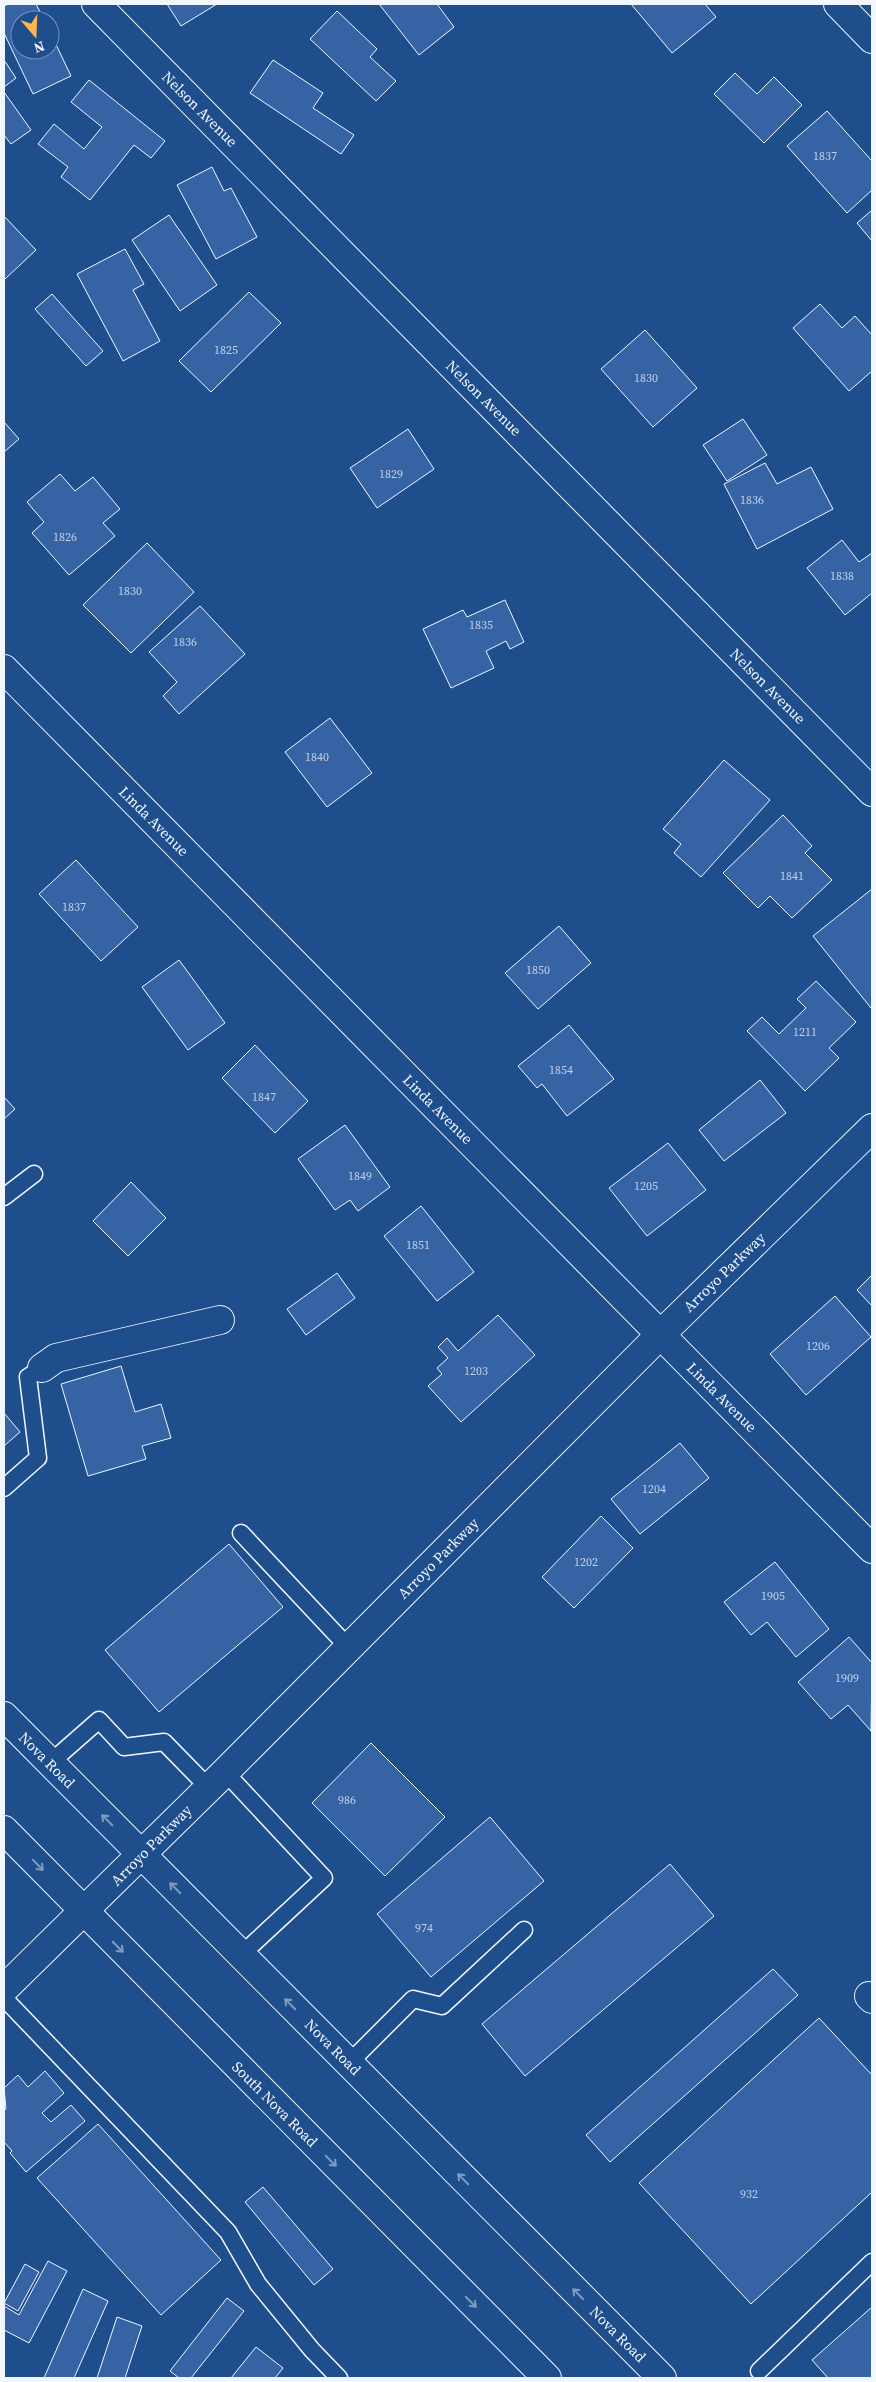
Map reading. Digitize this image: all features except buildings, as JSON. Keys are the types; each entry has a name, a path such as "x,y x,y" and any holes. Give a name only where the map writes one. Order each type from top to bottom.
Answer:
{"street":[{"name":"Nelson Avenue","path":"96,4 872,792"},
{"path":"838,4 872,39"},
{"name":"Linda Avenue","path":"4,669 872,1549"},
{"name":"Arroyo Parkway","path":"4,1989 142,1855 660,1334 872,1128"},
{"path":"42,1368 56,1358 220,1320"},
{"name":"Nova Road","path":"4,1716 662,2378"},
{"name":"South Nova Road","path":"4,1830 547,2378"}],"lane":[{"path":"4,1198 34,1174"},
{"path":"4,1488 38,1458 28,1377 42,1368"},
{"path":"241,1533 349,1648"},
{"path":"50,1763 99,1720 124,1747 164,1742 217,1780 324,1878 241,1955"},
{"path":"349,2063 413,1999 442,2006 524,1930"},
{"path":"4,1998 228,2232 258,2284 312,2350 339,2378"},
{"path":"759,2376 872,2262"}]}
